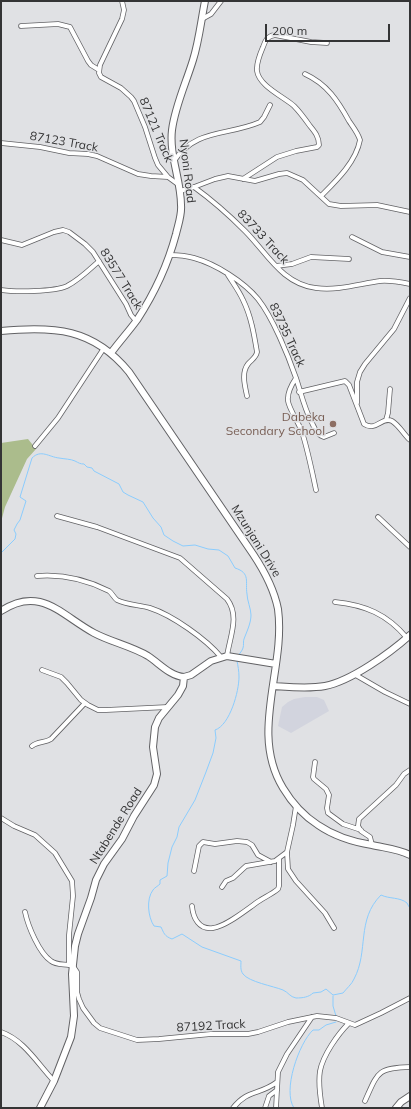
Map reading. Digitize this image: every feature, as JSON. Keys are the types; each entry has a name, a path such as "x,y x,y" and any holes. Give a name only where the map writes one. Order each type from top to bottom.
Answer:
{"street":[{"path":"99,70 122,19 124,10 122,1"},
{"name":"Nyoni Road","path":"111,353 136,321 161,275 170,254 181,212 180,188 174,162 171,138 173,123 192,61 205,1"},
{"path":"202,19 211,14 221,1"},
{"name":"87121 Track","path":"21,26 58,24 70,27 90,65 99,70 101,77 121,88 131,96 145,127 155,158 161,169 180,188"},
{"path":"243,179 277,157 296,151 317,147 318,145 316,133 299,111 268,87 259,78 257,65 265,41 269,36 275,35 310,42 327,43"},
{"path":"305,74 330,90 341,106 360,140 346,170 321,196"},
{"path":"174,162 187,146 198,139 260,122 270,105"},
{"name":"87123 Track","path":"1,143 93,155 138,174 168,177"},
{"path":"180,188 194,187 228,176 255,181 287,173 303,180 327,203 334,205 373,205 410,212"},
{"name":"83733 Track","path":"194,187 216,204 244,230 276,266 293,280 315,288 331,289 387,281 410,284"},
{"name":"83577 Track","path":"1,240 22,244 46,234 66,230 85,244 99,261 136,321"},
{"path":"352,237 382,252 410,257"},
{"name":"83735 Track","path":"170,254 200,260 226,273 250,291 264,306 280,339 296,378 299,392 307,412 319,435 324,437 334,433"},
{"path":"276,266 288,266 311,257 349,259"},
{"path":"1,290 57,289 65,287 77,280 99,261"},
{"path":"226,273 244,300 248,310 257,352 256,357 249,363 244,372 247,396"},
{"path":"357,408 357,382 360,372 394,329 410,298"},
{"name":"Mzunjani Drive","path":"1,331 37,328 60,330 85,338 111,353 129,372 245,542 267,577 275,596 279,620 278,643 268,734 270,755 281,784 296,806 309,818 329,831 350,840 390,848 410,855"},
{"path":"35,446 58,418 104,348"},
{"path":"296,378 291,386 288,396 288,403 303,434 316,490"},
{"path":"299,392 345,380 349,385 362,421 367,426 374,426 386,420 390,420 410,440"},
{"path":"386,420 390,389"},
{"path":"57,516 97,527 180,558 230,603 234,621 226,656"},
{"path":"378,517 410,547"},
{"path":"37,576 54,575 88,583 110,592 119,600 152,608 181,623 215,650 226,656 276,664"},
{"path":"1,611 18,602 25,600 38,600 52,606 96,634 141,653 176,676 184,677 211,661 226,656"},
{"path":"273,686 305,688 327,686 336,683 378,660 408,637 392,622 373,611 361,606 335,602"},
{"path":"42,670 61,677 80,700 98,710 168,707"},
{"path":"354,674 385,692 410,704"},
{"name":"Ntabende Road","path":"40,1108 54,1081 71,1037 74,1016 71,965 78,934 99,872 122,839 134,816 154,785 157,774 154,747 155,727 183,686 184,677"},
{"path":"32,746 39,742 51,739 85,703"},
{"path":"315,762 313,777 329,795 327,808 328,813 344,824 361,830 370,837 372,845"},
{"path":"361,830 358,824 360,818 389,792 404,774 410,770"},
{"path":"296,806 287,852 290,872 320,906 334,928"},
{"name":"87192 Track","path":"1,818 35,836 55,853 69,874 72,881 73,896 69,935 71,965 77,972 77,992 79,999 87,1016 100,1028 131,1038 152,1039 211,1034 248,1034 288,1022 327,1016 355,1025 410,998"},
{"path":"194,871 199,846 203,842 215,844 237,841 246,842 252,845 258,855 271,862"},
{"path":"222,887 246,866 271,862 279,859 287,852"},
{"path":"192,906 193,915 197,922 208,928 216,927 232,920 278,889 279,859"},
{"path":"25,912 31,930 47,958 55,964 71,965"},
{"path":"276,1108 278,1072 282,1062 312,1018"},
{"path":"322,1108 319,1081 321,1067 338,1036 349,1023"},
{"path":"1,1032 22,1044 54,1081"},
{"path":"365,1101 377,1076 382,1070 410,1067"},
{"path":"233,1108 240,1099 246,1095 267,1088 277,1082"},
{"path":"265,1108 269,1096 277,1090"},
{"path":"396,1108 401,1102 410,1096"}],"shaded area":[{"path":"317,697 324,700 329,711 291,733 278,726 282,707 294,699"}],"green space":[{"path":"28,439 36,449 27,459 5,507 1,522 1,443"}],"waterway":[{"path":"1,553 15,539 16,534 14,530 20,520 26,501 20,497 32,458 35,455 45,454 84,464 119,484 123,492 143,502 153,518 161,527 164,535 183,546 195,545 208,549 219,550 228,556 235,568 243,572 246,578 247,596 251,618 242,651 238,656"},
{"path":"237,661 239,683 233,707 225,722 215,730 216,738 213,753 195,800 179,827 168,863 167,876 160,880 160,884 154,889 149,898 149,913 154,926 161,927 169,938 172,939 182,934 202,947 241,961 241,971 246,977 256,982 283,990 296,998 301,998 326,989 333,995 343,993 350,985 353,981 361,958 365,925 368,915 373,905 381,895 404,901 410,908"},
{"path":"333,996 333,1006 336,1016"},
{"path":"294,1108 291,1100 291,1079 302,1045 313,1030 319,1030 326,1025 336,1022"}],"place":[{"name":"Dabeka Secondary School","path":"333,424"}]}
